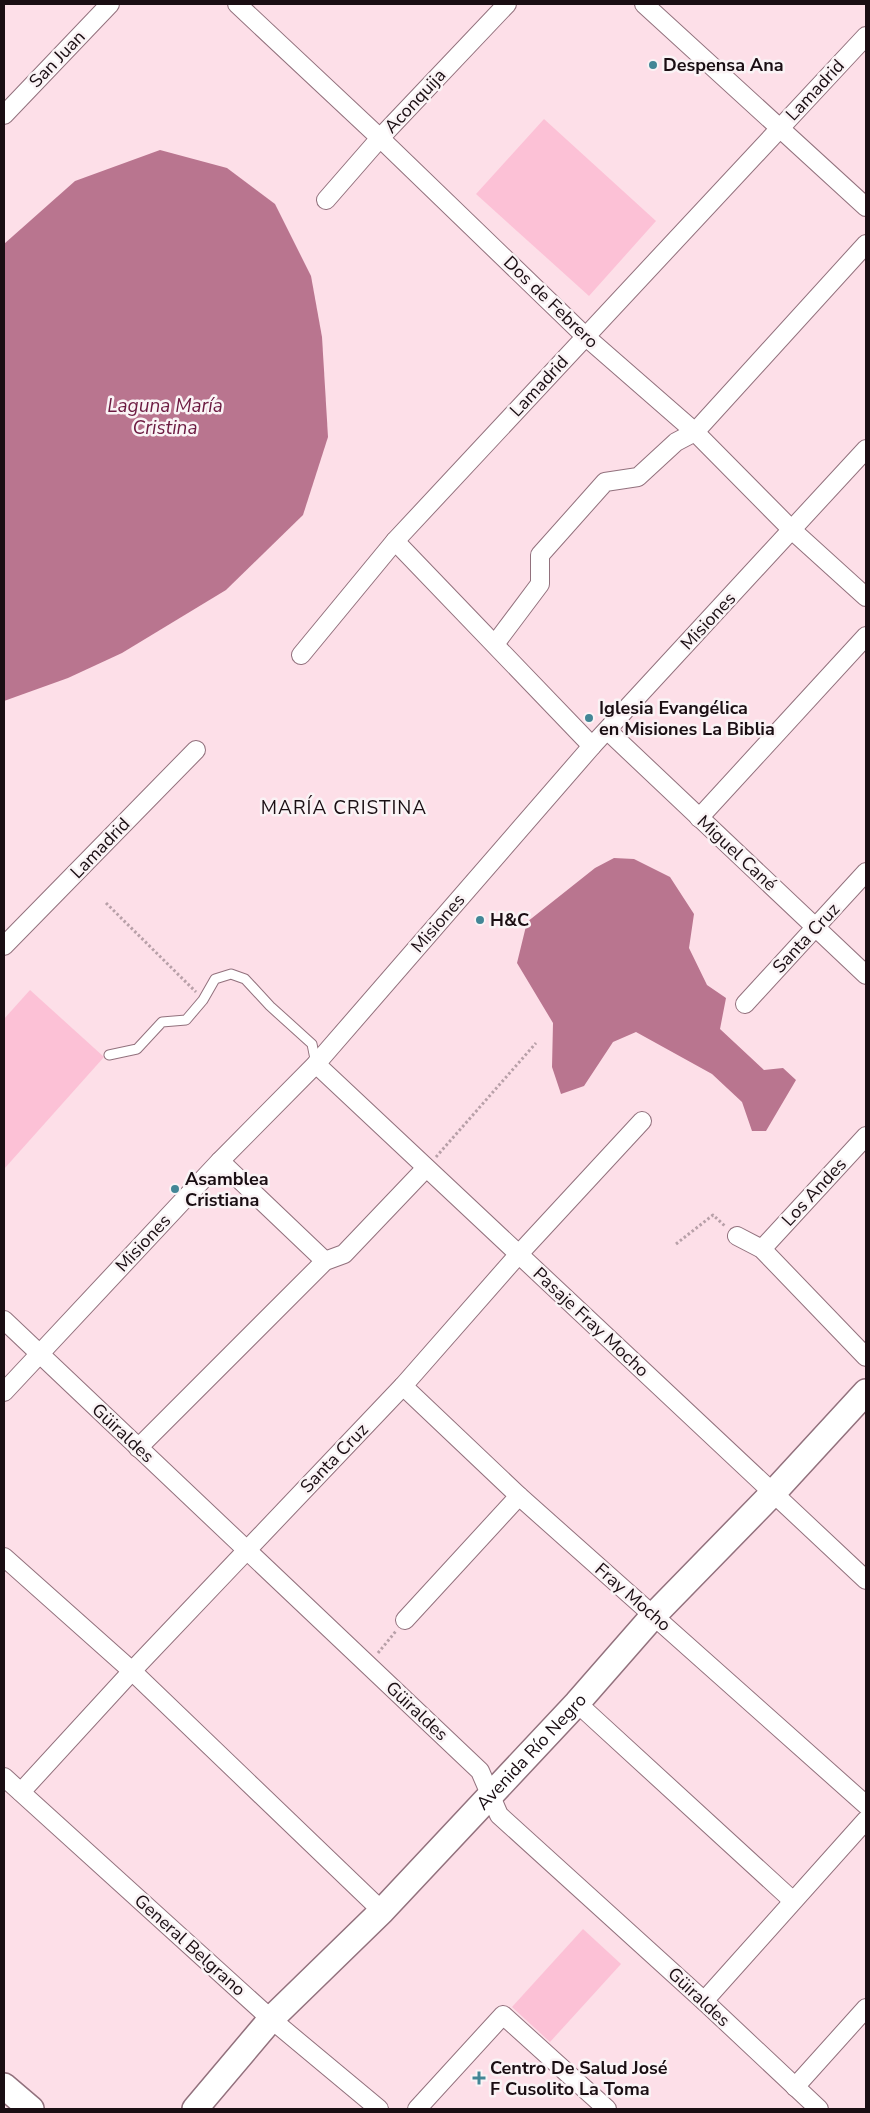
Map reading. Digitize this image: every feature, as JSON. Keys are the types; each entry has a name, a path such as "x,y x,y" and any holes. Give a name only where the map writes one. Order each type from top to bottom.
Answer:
{"street":[{"name":"San Juan","path":"4,114 110,4"},
{"name":"Dos de Febrero","path":"237,4 380,138 585,336 695,432 792,530 866,597"},
{"name":"Aconquija","path":"326,200 380,138 507,4"},
{"path":"644,4 866,207"},
{"name":"Lamadrid","path":"301,655 395,541 866,36"},
{"path":"495,644 540,584 540,555 605,482 638,477 676,442 695,432 866,244"},
{"name":"Misiones","path":"4,1392 220,1161 316,1064 592,746 608,731 866,449"},
{"path":"395,541 592,746"},
{"path":"699,818 866,636"},
{"name":"Miguel Cané","path":"608,731 866,975"},
{"name":"Lamadrid","path":"4,946 196,750"},
{"name":"Santa Cruz","path":"746,1004 866,872"},
{"name":"Pasaje Fray Mocho","path":"316,1064 866,1580"},
{"name":"Santa Cruz","path":"21,1792 132,1670 403,1386 518,1255 642,1121"},
{"name":"Los Andes","path":"762,1249 866,1136"},
{"path":"220,1161 325,1261"},
{"path":"138,1448 325,1261 344,1254 426,1168"},
{"path":"737,1236 762,1249 866,1357"},
{"name":"Güiraldes","path":"4,1320 480,1771 500,1815 704,2001 818,2109"},
{"name":"Fray Mocho","path":"403,1386 519,1496 866,1805"},
{"name":"Avenida Río Negro","path":"195,2109 271,2019 382,1911 577,1703 654,1615 774,1492 866,1392"},
{"path":"405,1620 519,1496"},
{"path":"4,1556 132,1670 382,1911"},
{"path":"577,1703 792,1900"},
{"name":"General Belgrano","path":"4,1777 271,2019 380,2109"},
{"path":"704,2001 792,1900 866,1820"},
{"path":"795,2087 866,2008"},
{"path":"417,2109 503,2015 607,2109"},
{"path":"4,2086 31,2109"}],"lane":[{"path":"108,1055 137,1049 162,1022 186,1020 203,1000 216,979 231,974 245,979 270,1006 312,1044 316,1064"}],"path":[{"path":"106,903 203,1000"},
{"path":"426,1168 536,1043"},
{"path":"676,1244 713,1215 737,1236"},
{"path":"368,1665 405,1620"}],"shaded area":[{"path":"544,119 656,221 589,296 476,194"},
{"path":"30,990 104,1057 4,1169 4,1019"},
{"path":"583,1929 621,1964 550,2042 512,2007"}],"water":[{"name":"Laguna María Cristina","path":"160,150 227,168 275,204 311,276 322,337 328,437 303,515 226,590 122,653 68,678 4,701 4,244 75,181"},
{"path":"614,858 634,859 670,877 694,914 689,948 707,985 726,998 720,1029 764,1070 783,1068 796,1080 766,1131 752,1131 742,1102 712,1074 636,1032 613,1042 584,1086 561,1094 552,1067 553,1023 517,963 527,922 595,868"}],"place":[{"name":"Despensa Ana","path":"653,65"},
{"name":"Iglesia Evangélica en Misiones La Biblia","path":"589,718"},
{"name":"H&C","path":"480,920"},
{"name":"Asamblea Cristiana","path":"175,1189"},
{"name":"Centro De Salud José F Cusolito La Toma","path":"479,2078"}],"district":[{"name":"MARÍA CRISTINA","path":"344,808"}]}
